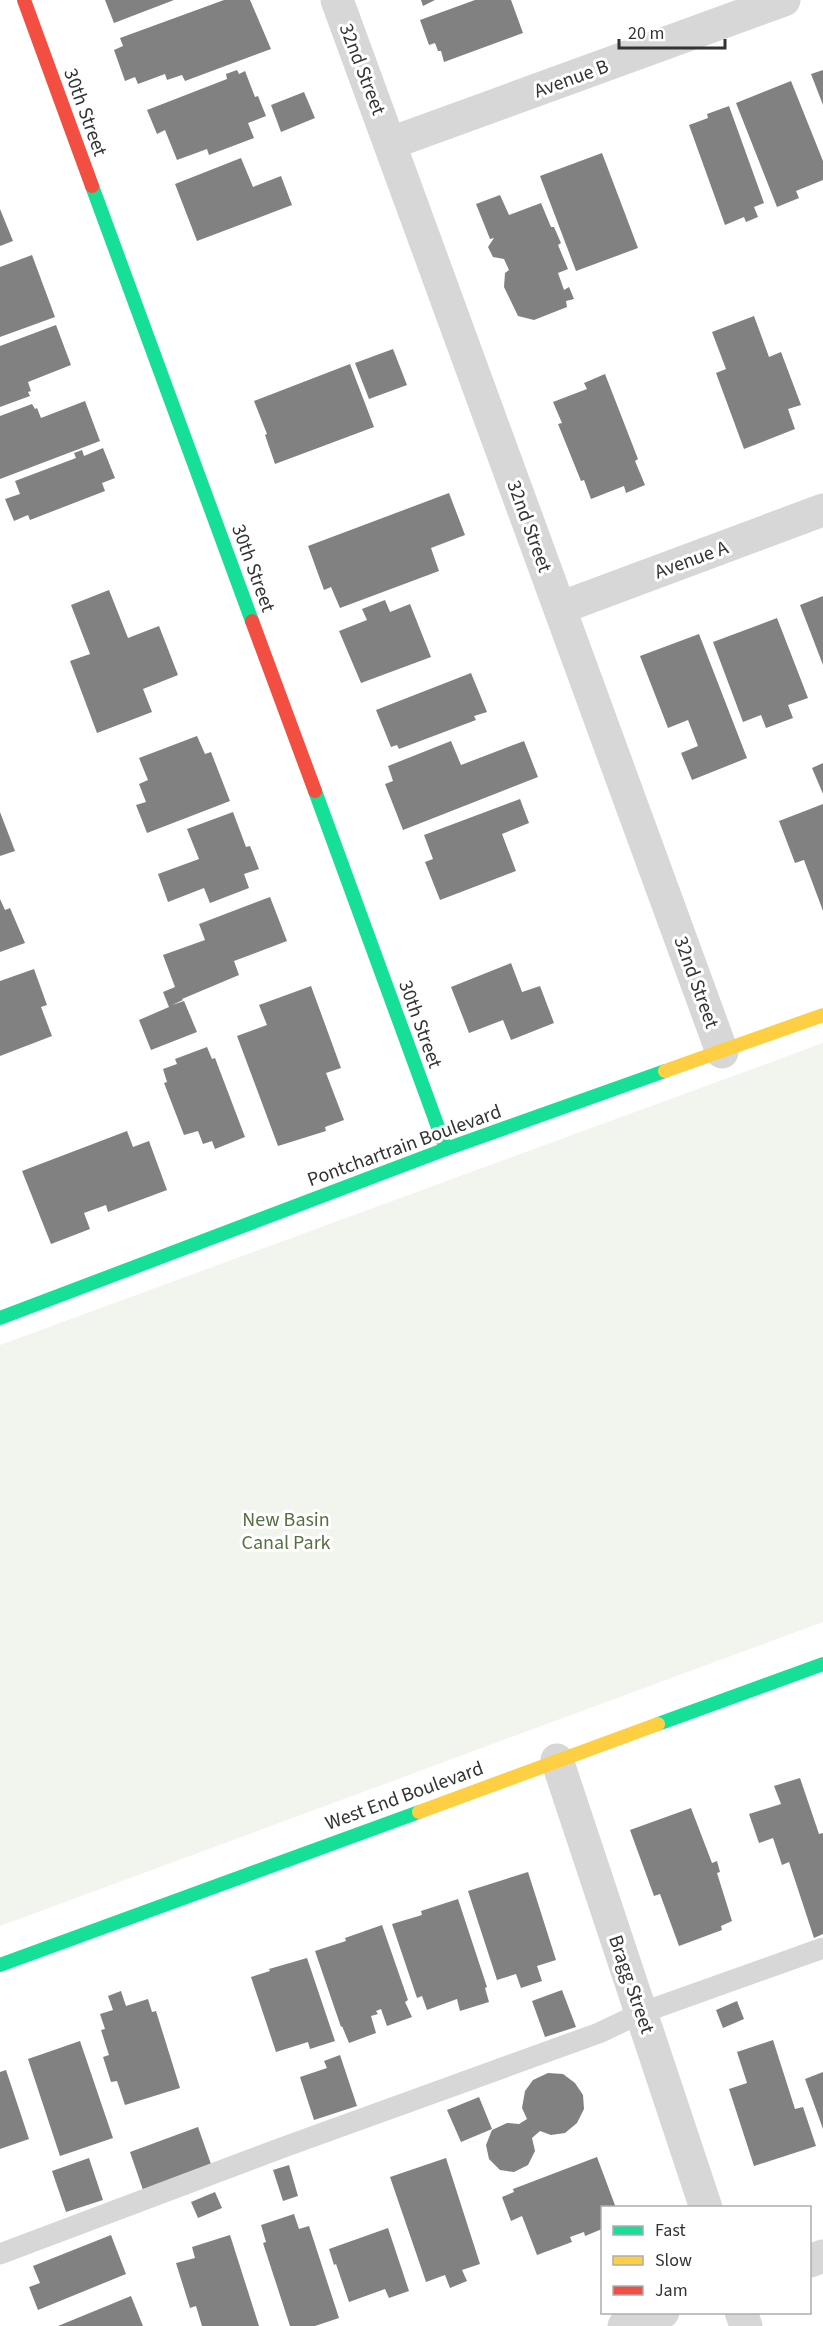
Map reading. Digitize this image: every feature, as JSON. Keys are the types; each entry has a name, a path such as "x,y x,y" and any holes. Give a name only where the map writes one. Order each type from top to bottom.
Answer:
{"main road":[{"name":"30th Street","path":"24,0 446,1149"},
{"name":"Pontchartrain Boulevard","path":"0,1318 446,1149 823,1015"},
{"name":"West End Boulevard","path":"0,1965 823,1664"}],"street":[{"name":"32nd Street","path":"337,0 392,143 722,1052"},
{"name":"Avenue B","path":"392,143 784,0"},
{"name":"Avenue A","path":"560,609 823,510"},
{"name":"Bragg Street","path":"557,1760 705,2206"},
{"path":"624,2326 660,2314"}],"lane":[{"path":"0,2254 284,2147 599,2033 641,2013 823,1948"}],"green space":[{"name":"New Basin Canal Park","path":"823,1043 823,1622 0,1926 0,1345"}],"building":[{"path":"105,0 174,0 114,23"},
{"path":"224,0 250,0 271,49 185,81 182,75 167,80 165,74 138,84 135,77 125,81 114,50 123,46 120,38"},
{"path":"421,0 435,0 423,6"},
{"path":"475,0 511,0 523,33 444,62 441,51 438,51 435,43 429,45 420,20"},
{"path":"237,70 239,74 245,71 255,97 258,96 266,116 248,123 254,138 209,155 207,149 177,160 165,130 157,134 147,110 227,79 226,74"},
{"path":"823,70 823,105 811,74"},
{"path":"791,81 823,161 823,180 796,191 799,198 777,207 736,103"},
{"path":"304,92 315,118 281,132 271,105"},
{"path":"729,106 764,203 754,207 758,217 746,222 744,217 725,225 689,125 708,118 707,114"},
{"path":"602,153 638,248 576,271 540,176"},
{"path":"241,158 253,187 281,176 292,205 197,241 175,184"},
{"path":"500,195 509,215 541,203 561,243 558,245 568,269 558,273 564,290 569,287 574,299 566,301 567,307 534,320 518,316 504,287 505,273 509,270 504,259 493,257 488,247 494,238 490,239 476,204"},
{"path":"0,209 13,241 0,246"},
{"path":"32,255 55,317 0,337 0,267"},
{"path":"754,316 769,357 781,352 801,405 788,409 795,429 744,449 716,373 726,369 712,332"},
{"path":"56,325 71,365 28,382 30,396 0,407 0,346"},
{"path":"393,349 407,385 369,399 355,363"},
{"path":"350,364 374,427 275,464 265,435 267,434 254,401"},
{"path":"605,374 638,459 635,461 645,485 626,493 624,486 591,499 584,480 581,481 558,424 562,423 553,402 587,389 584,383"},
{"path":"85,401 100,441 0,479 0,416 32,404 35,409 37,408 41,418"},
{"path":"103,448 115,478 102,483 105,491 30,520 28,515 14,521 5,499 20,494 15,481 76,458 74,453 82,450 84,456"},
{"path":"449,493 465,535 431,548 439,571 340,608 331,587 324,590 308,546"},
{"path":"109,590 128,638 159,626 178,675 143,689 152,712 97,733 70,661 90,654 71,605"},
{"path":"823,596 823,665 800,605"},
{"path":"385,600 390,612 410,604 431,657 361,683 339,631 367,620 362,609"},
{"path":"777,618 808,698 788,705 793,718 766,728 761,715 743,722 713,642"},
{"path":"699,634 747,758 692,780 681,753 698,746 688,720 668,728 640,656"},
{"path":"471,673 487,712 474,716 476,720 399,749 397,745 391,747 376,710"},
{"path":"197,736 205,754 211,752 230,801 147,833 136,805 146,802 139,784 148,780 139,758"},
{"path":"451,741 461,765 524,741 538,777 403,830 385,784 393,781 388,766"},
{"path":"823,763 823,794 812,768"},
{"path":"520,799 529,823 502,834 516,871 440,900 425,862 433,859 424,835"},
{"path":"823,804 823,911 804,860 795,863 779,821"},
{"path":"0,812 15,851 0,856"},
{"path":"233,812 246,847 250,846 259,869 244,874 249,888 210,903 204,888 168,902 158,874 199,859 187,829"},
{"path":"270,897 287,941 234,961 239,975 172,1005 184,1001 197,1032 151,1050 139,1020 169,1007 163,992 175,987 163,955 205,940 199,924"},
{"path":"0,899 5,910 10,908 25,943 0,952"},
{"path":"511,963 522,992 540,986 554,1023 511,1040 503,1020 469,1033 451,987"},
{"path":"34,969 47,1005 41,1007 52,1036 0,1056 0,981"},
{"path":"311,986 341,1068 326,1073 344,1120 325,1127 326,1131 278,1146 237,1036 267,1025 259,1005"},
{"path":"207,1047 212,1059 215,1058 245,1137 215,1149 212,1141 203,1144 198,1131 184,1135 164,1083 167,1082 163,1069 177,1064 175,1059"},
{"path":"127,1131 133,1147 149,1141 167,1190 108,1212 106,1205 84,1213 90,1229 51,1244 22,1171"},
{"path":"800,1778 819,1834 823,1833 823,1934 814,1938 789,1862 782,1865 773,1838 759,1843 749,1814 781,1804 774,1786"},
{"path":"691,1808 712,1863 717,1861 720,1872 717,1873 732,1921 721,1926 722,1930 679,1946 660,1894 654,1896 630,1830"},
{"path":"528,1872 556,1960 537,1966 542,1981 521,1988 516,1974 497,1980 468,1891"},
{"path":"458,1899 487,1987 485,1988 489,2002 460,2011 457,1999 427,2010 422,1996 417,1998 392,1924 422,1915 421,1911"},
{"path":"382,1925 408,2000 405,2002 412,2017 387,2026 381,2009 376,2011 378,2014 371,2016 376,2033 349,2043 341,2027 315,1951 346,1941 345,1938"},
{"path":"307,1958 335,2041 310,2049 308,2042 276,2052 251,1977"},
{"path":"562,1990 576,2027 545,2037 532,2001"},
{"path":"121,1991 126,2006 148,1999 152,2012 156,2011 180,2088 125,2105 117,2081 111,2082 103,2057 109,2055 101,2030 105,2029 100,2014 113,2010 108,1996"},
{"path":"737,2001 744,2019 723,2028 716,2010"},
{"path":"773,2040 795,2109 803,2107 816,2146 754,2166 729,2089 747,2083 737,2052"},
{"path":"80,2041 113,2138 60,2156 28,2059"},
{"path":"340,2055 357,2106 314,2120 300,2077 327,2068 324,2061"},
{"path":"6,2070 29,2139 0,2149 0,2072"},
{"path":"823,2072 823,2129 805,2079"},
{"path":"548,2073 563,2074 575,2083 583,2095 584,2109 577,2123 565,2133 551,2135 540,2131 532,2138 535,2151 528,2165 514,2172 500,2170 489,2159 486,2145 492,2130 507,2123 519,2124 527,2119 522,2108 525,2091 533,2080"},
{"path":"479,2097 492,2129 461,2142 447,2110"},
{"path":"198,2127 211,2164 143,2190 130,2152"},
{"path":"597,2157 615,2206 601,2206 601,2229 585,2236 584,2232 570,2237 572,2242 537,2255 522,2216 511,2221 502,2197 514,2192 513,2189"},
{"path":"89,2158 103,2200 66,2212 52,2171"},
{"path":"446,2158 480,2264 462,2270 467,2281 450,2288 445,2275 426,2282 390,2177"},
{"path":"289,2165 298,2196 283,2201 273,2170"},
{"path":"215,2192 222,2208 198,2218 191,2202"},
{"path":"294,2214 299,2229 309,2226 339,2318 315,2326 290,2326 263,2243 266,2242 261,2225"},
{"path":"388,2228 409,2291 389,2298 385,2289 349,2302 329,2249"},
{"path":"111,2235 126,2274 38,2310 29,2287 40,2283 33,2266"},
{"path":"230,2235 259,2326 202,2326 196,2306 190,2308 176,2263 195,2258 192,2247"},
{"path":"131,2296 143,2326 58,2326"}],"traffic: fast":[{"path":"92,186 252,621"},
{"path":"315,791 446,1149"},
{"path":"0,1318 446,1149 665,1071"},
{"path":"658,1724 823,1664"},
{"path":"0,1965 419,1812"}],"traffic: slow":[{"path":"665,1071 823,1015"},
{"path":"419,1812 658,1724"}],"traffic: jam":[{"path":"24,0 92,186"},
{"path":"252,621 315,791"}]}
